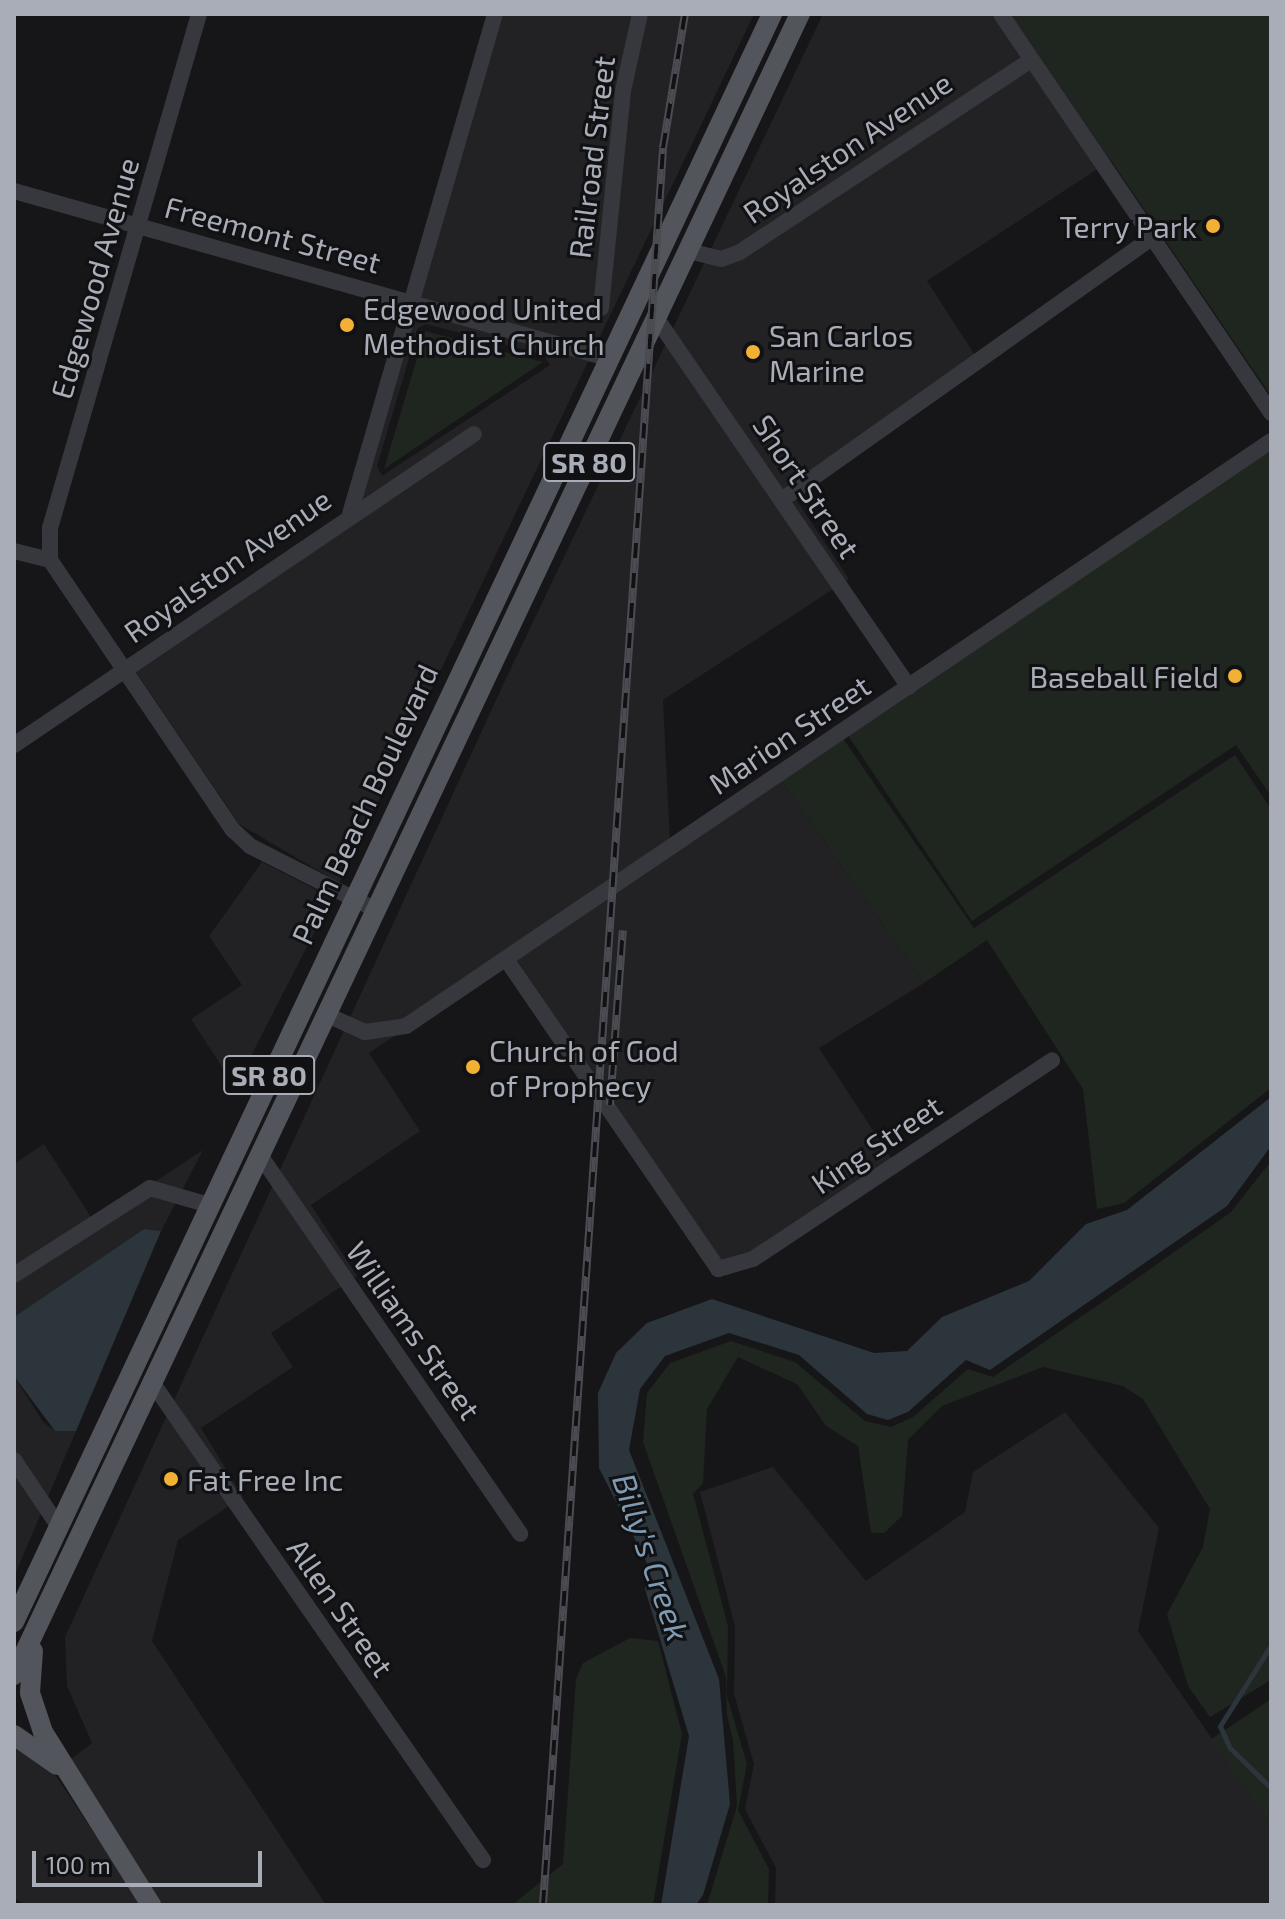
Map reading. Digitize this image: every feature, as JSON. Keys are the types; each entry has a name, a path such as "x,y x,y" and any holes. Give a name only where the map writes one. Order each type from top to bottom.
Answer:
{"main road":[{"name":"Palm Beach Boulevard","path":"14,1622 57,1524 772,14"},
{"name":"Palm Beach Boulevard","path":"40,1620 262,1158 800,14"},
{"path":"689,251 689,210 735,113 733,100"},
{"path":"551,542 559,498 611,385 610,359"},
{"path":"152,1327 148,1373 154,1385"},
{"path":"14,1675 40,1620"},
{"name":"SR 80","path":"40,1620 29,1677 43,1732 60,1767 151,1905"},
{"path":"14,1735 60,1767"}],"street":[{"name":"Edgewood Avenue","path":"50,560 50,528 199,14"},
{"path":"350,514 495,14"},
{"name":"Railroad Street","path":"601,308 623,91 640,14"},
{"path":"1001,14 1271,413"},
{"name":"Royalston Avenue","path":"689,251 721,259 740,252 1031,60"},
{"name":"Freemont Street","path":"14,191 610,359"},
{"path":"783,499 1152,238"},
{"name":"Short Street","path":"657,319 909,687"},
{"name":"Royalston Avenue","path":"14,745 350,514 474,434"},
{"name":"Marion Street","path":"327,1015 386,1032 506,959 1271,441"},
{"path":"14,551 50,560 122,671 233,830 376,910"},
{"name":"King Street","path":"506,959 691,1236 718,1269 729,1269 1052,1060"},
{"name":"Williams Street","path":"262,1158 520,1534"},
{"path":"14,1275 150,1188 209,1205"},
{"name":"Allen Street","path":"154,1385 483,1860"},
{"path":"14,1460 57,1524"}],"shaded area":[{"path":"501,14 754,14 339,883 239,824 134,669 358,504","holes":["426,324 544,355 550,365 382,476 377,466 418,328"]},
{"path":"823,14 1271,14 1111,160 927,281 982,366 791,492 849,579 663,700 670,843 777,774 924,983 819,1048 895,1164 726,1276 515,957 369,1053 420,1131 311,1205 357,1276 271,1333 293,1367 201,1428 243,1497 178,1540 152,1641 326,1905 160,1905 67,1762 92,1743 67,1686 65,1637 502,687"},
{"name":"Terry Park","path":"1013,14 1271,14 1271,396 1040,56"},
{"path":"425,331 543,362 384,469"},
{"path":"1271,448 1271,796 1236,745 972,921 847,734"},
{"path":"842,737 974,928 1235,755 1271,809 1271,1088 1124,1203 1097,1209 1083,1089 987,940 924,983 777,774"},
{"path":"262,862 332,898 235,1087 191,1019 242,985 209,936"},
{"path":"44,1144 94,1222 203,1150 161,1231 144,1229 14,1317 14,1164"},
{"path":"1271,1161 1271,1680 1210,1717 1188,1686 1167,1614 1203,1547 1210,1509 1143,1399 1123,1386 1043,1367 942,1406 908,1440 902,1516 884,1533 871,1533 858,1446 826,1426 797,1384 738,1357 707,1409 703,1483 693,1494 728,1626 727,1696 747,1764 738,1810 769,1869 768,1905 707,1905 737,1806 733,1740 727,1716 726,1677 643,1442 647,1393 670,1363 731,1341 795,1362 865,1421 891,1427 913,1417 968,1369 993,1377 1136,1279 1231,1212"},
{"path":"14,1376 43,1422 55,1431 76,1431 14,1577"},
{"path":"1065,1412 1159,1528 1138,1631 1271,1825 1271,1905 775,1905 776,1868 745,1809 754,1764 734,1694 735,1626 700,1492 773,1467 866,1581 965,1512 973,1472"},
{"path":"630,1638 658,1641 682,1734 653,1905 512,1905 563,1864 576,1679 583,1663"},
{"path":"1271,1699 1271,1825 1210,1740"},
{"path":"14,1746 54,1773 142,1905 26,1905 14,1898"}],"water":[{"name":"Billy's Creek","path":"1271,1097 1271,1146 1227,1206 990,1370 966,1360 908,1412 888,1420 867,1414 799,1355 729,1333 665,1356 640,1389 629,1450 719,1679 730,1804 703,1895 696,1905 661,1905 689,1736 645,1589 647,1563 599,1468 598,1393 616,1353 647,1323 712,1299 874,1353 907,1351 942,1317 1029,1281 1086,1224 1127,1210"},
{"path":"144,1229 161,1231 76,1431 55,1431 14,1376 14,1317"}],"waterway":[{"path":"1271,1645 1220,1726 1230,1748 1271,1788"}],"railway":[{"path":"543,1905 663,148 685,14"},
{"path":"610,1105 623,930"}],"place":[{"name":"Terry Park","path":"1213,226"},
{"name":"Edgewood United Methodist Church","path":"347,325"},
{"name":"San Carlos Marine","path":"753,352"},
{"name":"Baseball Field","path":"1235,676"},
{"name":"Church of God of Prophecy","path":"473,1067"},
{"name":"Fat Free Inc","path":"171,1479"}]}
